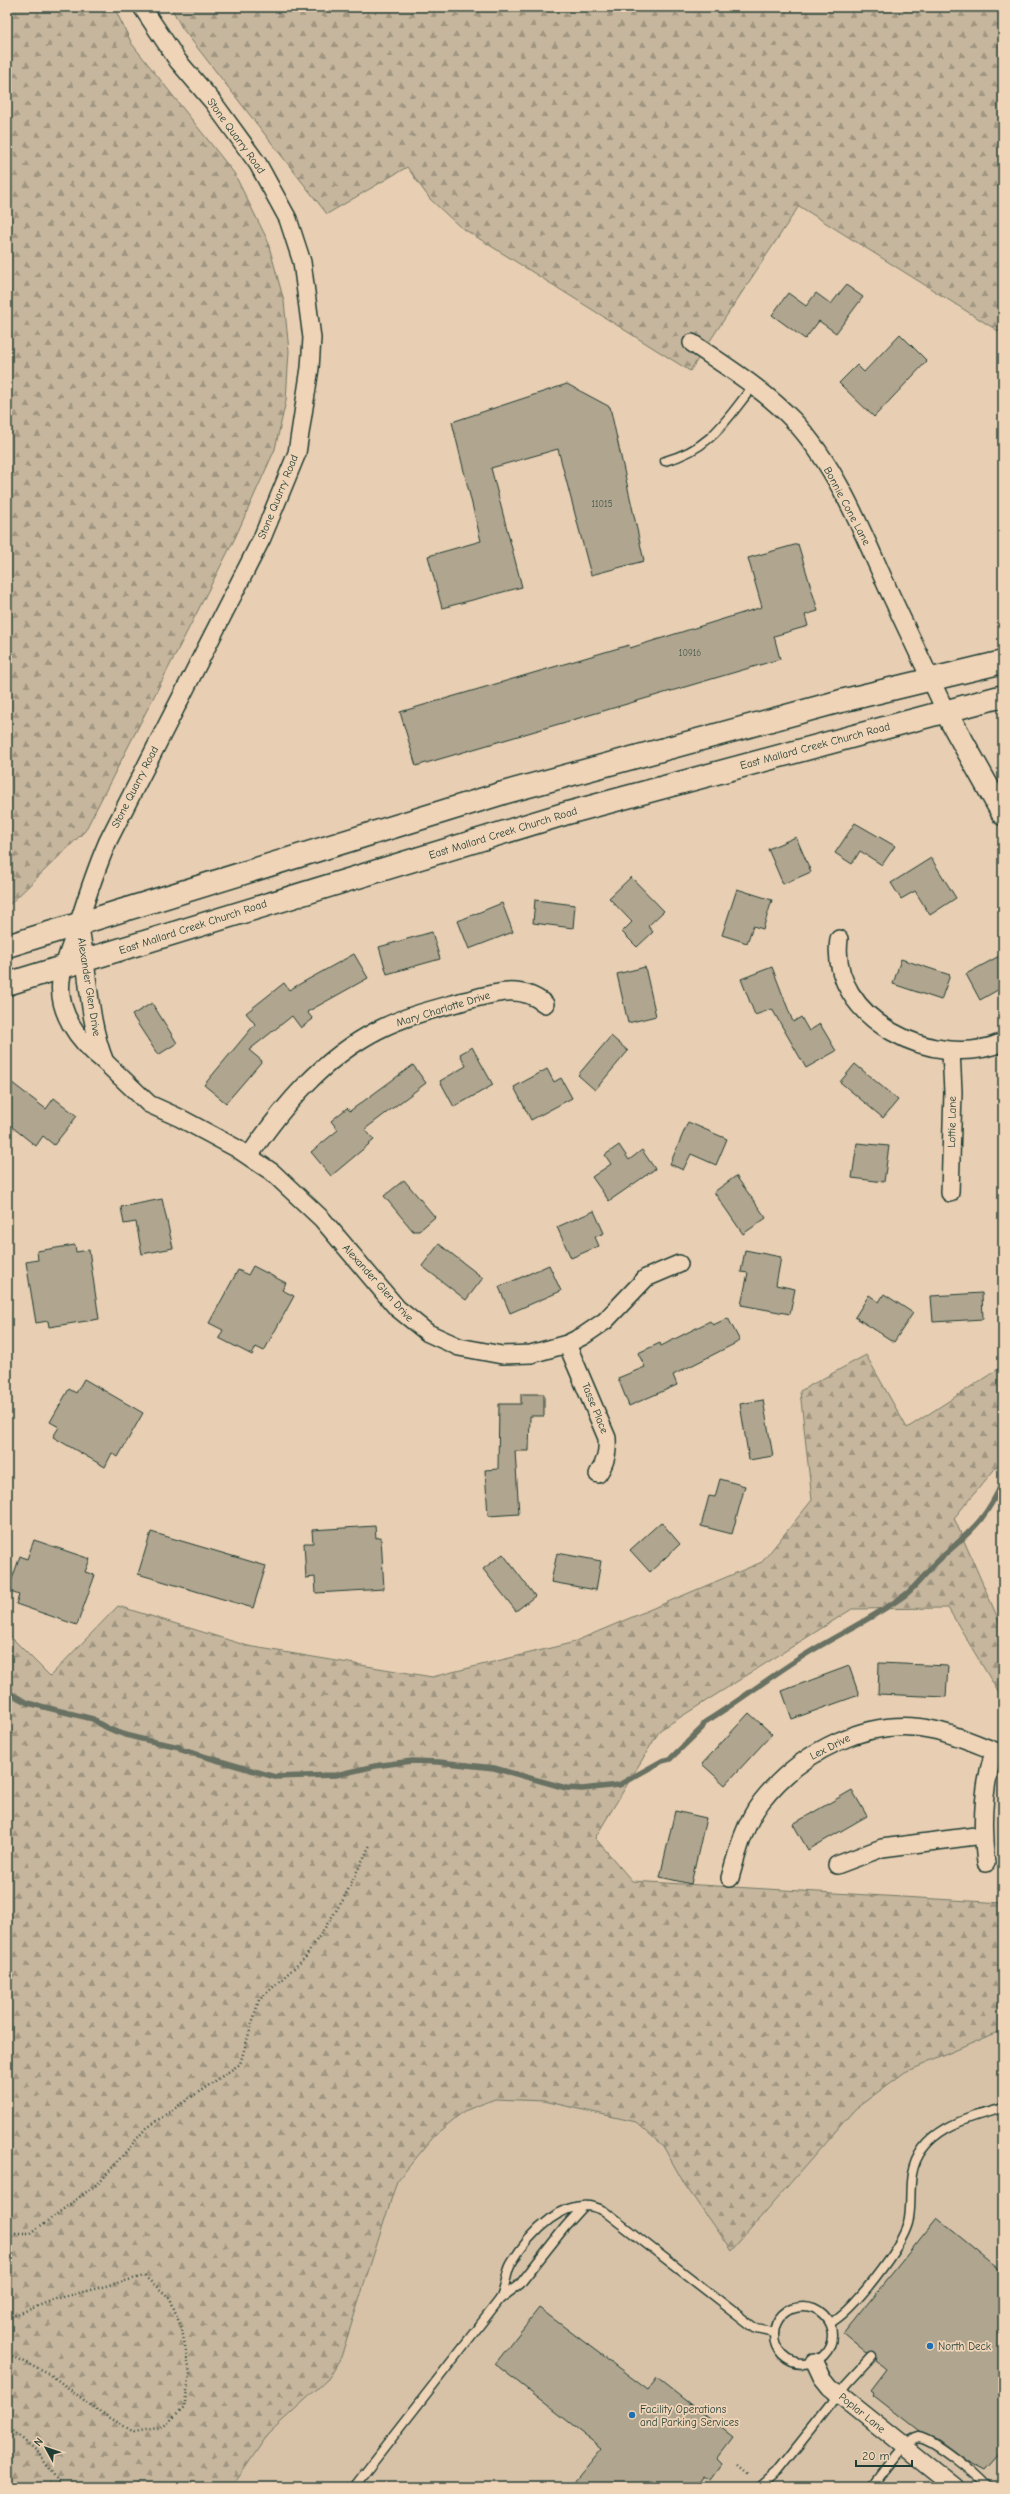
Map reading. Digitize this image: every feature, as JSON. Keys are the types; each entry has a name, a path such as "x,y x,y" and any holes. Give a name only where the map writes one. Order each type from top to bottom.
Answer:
{"main road":[{"path":"7,946 503,793 841,701 1003,662"},
{"name":"East Mallard Creek Church Road","path":"7,984 564,814 1003,696"},
{"path":"946,712 1003,814"}],"street":[{"name":"Stone Quarry Road","path":"79,923 89,887 108,841 268,524 297,453 310,368 312,338 302,262 288,219 258,164 178,61 142,7"},
{"name":"Bonnie Cone Lane","path":"692,343 754,385 794,422 824,461 847,501 946,712"},
{"name":"Alexander Glen Drive","path":"79,923 93,1025 105,1062"},
{"name":"Alexander Glen Drive","path":"79,923 65,967 61,987 63,1009 80,1039 149,1104 180,1118 249,1156 288,1185 311,1208 397,1308 428,1334 459,1347 502,1355 531,1354 567,1344 583,1336 605,1321 646,1278 679,1264"},
{"path":"839,939 838,954 841,972 853,995 870,1016 891,1032 914,1043 951,1051 976,1050 1003,1042"},
{"name":"Mary Charlotte Drive","path":"249,1156 273,1120 301,1088 333,1059 379,1029 412,1016 501,991 525,992 544,1004"},
{"name":"Lottie Lane","path":"950,1193 953,1092 951,1051"},
{"name":"Tasse Place","path":"567,1344 607,1438 608,1452 604,1465 598,1474"},
{"name":"Lex Drive","path":"730,1878 751,1818 761,1803 789,1772 813,1754 841,1739 870,1730 916,1728 934,1729 998,1753 985,1779 983,1835 986,1863"},
{"path":"837,1865 882,1848 983,1835"},
{"name":"Poplar Lane","path":"815,2362 825,2382 955,2487"}],"lane":[{"path":"665,461 685,455 708,441 754,385"},
{"path":"830,2323 848,2309 901,2240 910,2214 912,2174 915,2164 926,2146 952,2124 1003,2108"},
{"path":"500,2299 512,2263 536,2232 551,2218 565,2210 584,2206 594,2206 604,2211 756,2328 774,2333"},
{"path":"354,2487 500,2299 520,2284 565,2227 584,2206"},
{"path":"802,2306 819,2310 830,2323 832,2331 831,2346 821,2358 815,2362 798,2364 783,2356 775,2341 774,2333 781,2317 787,2311 802,2306"},
{"path":"760,2487 777,2472 839,2394 872,2357"},
{"path":"872,2487 905,2447 915,2438 925,2438 970,2470 988,2487"}],"path":[{"path":"7,2233 31,2233 100,2182 146,2128 240,2064 259,2000 305,1958 343,1900 370,1845"},
{"path":"7,2318 56,2299 144,2276 170,2298 182,2330 190,2373 184,2408 163,2427 134,2432 97,2410 51,2375 7,2354"},
{"path":"7,2426 37,2451 62,2487"},
{"path":"738,2466 750,2476"}],"shaded area":[{"path":"632,1881 1003,1903 1003,2487 161,2487 225,2379"}],"green space":[{"path":"7,7 114,7 132,44 234,173 267,239 284,301 289,351 286,401 275,449 235,538 85,831 7,907"},
{"path":"171,7 1003,7 1003,334 799,206 690,371 459,226 430,199 407,167 327,214 182,28"},
{"path":"866,1355 907,1428 1003,1366 1003,1459 954,1518 1003,1630 1003,1700 948,1608 852,1609 660,1730 595,1838 632,1881 1003,1903 1003,2030 905,2072 855,2109 731,2251 685,2185 663,2146 636,2122 544,2101 495,2099 464,2111 436,2134 397,2181 341,2357 328,2379 269,2433 232,2487 7,2487 7,1633 50,1676 118,1606 248,1646 432,1677 571,1643 762,1562 812,1500 800,1391"}],"building":[{"path":"846,285 863,297 836,333 819,321 805,339 772,315 788,293 806,306 816,293 831,304"},
{"path":"900,334 927,361 874,417 839,383 857,365 864,372"},
{"path":"567,384 610,407 644,561 591,575 558,449 491,468 522,587 442,608 428,556 481,541 452,422"},
{"path":"798,544 818,611 805,615 808,626 774,636 780,659 416,766 400,712 629,645 630,648 762,607 748,558"},
{"path":"855,823 895,846 882,865 860,851 852,864 835,853"},
{"path":"796,837 811,872 783,884 768,849"},
{"path":"931,858 956,898 930,915 915,891 901,899 891,883"},
{"path":"631,877 664,911 648,926 653,932 637,947 622,932 632,922 609,898"},
{"path":"737,889 772,900 763,929 753,926 747,943 722,935"},
{"path":"535,900 575,905 573,928 533,923"},
{"path":"502,903 513,932 469,949 458,921"},
{"path":"432,932 440,959 387,974 379,947"},
{"path":"354,954 368,978 307,1012 313,1019 301,1028 292,1016 249,1050 262,1061 226,1103 204,1085 255,1024 246,1013 284,983 289,990"},
{"path":"1003,954 1003,987 980,1000 966,974"},
{"path":"901,959 950,975 941,1000 893,984"},
{"path":"645,967 656,1016 628,1023 617,974"},
{"path":"772,967 793,1022 801,1017 809,1031 820,1024 836,1051 806,1068 772,1009 755,1015 741,979"},
{"path":"152,1003 177,1043 158,1055 132,1015"},
{"path":"611,1036 628,1051 595,1090 578,1075"},
{"path":"472,1047 493,1085 454,1107 440,1081 466,1066 460,1054"},
{"path":"855,1064 898,1100 883,1118 840,1082"},
{"path":"413,1065 426,1083 365,1129 374,1140 331,1176 311,1152 338,1130 331,1121 347,1108 350,1111"},
{"path":"547,1069 554,1082 561,1078 572,1098 531,1120 514,1087"},
{"path":"7,1079 46,1109 54,1098 77,1116 54,1145 43,1136 36,1146 7,1123"},
{"path":"688,1122 727,1139 716,1165 691,1154 683,1170 670,1164"},
{"path":"857,1143 889,1146 884,1182 852,1178"},
{"path":"619,1145 629,1160 642,1150 655,1169 609,1201 592,1177 611,1164 605,1155"},
{"path":"736,1176 766,1218 743,1234 714,1192"},
{"path":"404,1180 435,1217 419,1231 413,1231 384,1196"},
{"path":"162,1199 173,1248 142,1254 136,1222 124,1224 121,1207"},
{"path":"594,1211 604,1233 595,1237 599,1246 571,1258 557,1227"},
{"path":"439,1244 483,1278 466,1300 422,1266"},
{"path":"75,1245 76,1252 89,1250 99,1319 49,1327 48,1321 36,1323 26,1262 38,1260 37,1251"},
{"path":"745,1250 781,1257 776,1285 795,1289 790,1314 741,1305 748,1273 741,1272"},
{"path":"549,1265 561,1291 510,1313 499,1287"},
{"path":"253,1266 286,1283 282,1290 294,1296 264,1351 256,1347 252,1355 219,1338 223,1330 209,1323 238,1270 248,1275"},
{"path":"982,1293 983,1319 933,1322 931,1296"},
{"path":"884,1294 913,1313 894,1342 855,1317 869,1295 879,1302"},
{"path":"728,1318 740,1341 673,1375 677,1385 629,1406 618,1378 645,1367 638,1353 660,1343 661,1346 710,1321 713,1325"},
{"path":"84,1379 143,1413 118,1457 112,1453 105,1467 53,1437 59,1427 50,1422 69,1389 76,1393"},
{"path":"521,1394 544,1394 544,1416 530,1416 529,1451 515,1451 519,1514 488,1516 485,1470 498,1469 499,1404 521,1404"},
{"path":"763,1400 773,1456 749,1460 740,1404"},
{"path":"720,1479 745,1486 732,1534 701,1526 709,1496 715,1497"},
{"path":"661,1522 680,1544 650,1572 630,1550"},
{"path":"375,1526 376,1538 381,1537 384,1589 316,1593 315,1577 306,1578 304,1543 313,1543 312,1530"},
{"path":"151,1532 266,1566 253,1608 138,1574"},
{"path":"34,1540 90,1559 85,1572 95,1575 77,1625 16,1604 19,1595 8,1591 20,1556 27,1559"},
{"path":"557,1553 601,1561 596,1590 551,1582"},
{"path":"503,1554 535,1596 516,1611 483,1569"},
{"path":"879,1663 948,1666 946,1697 878,1694"},
{"path":"849,1666 859,1695 792,1719 782,1691"},
{"path":"749,1713 772,1734 725,1785 702,1764"},
{"path":"852,1790 867,1816 808,1850 793,1824"},
{"path":"675,1811 706,1818 691,1884 660,1877"},
{"name":"North Deck","path":"937,2218 1003,2272 1003,2452 986,2471 969,2462 938,2439 920,2432 873,2395 874,2393 870,2390 886,2369 876,2361 875,2353 867,2354 843,2334"},
{"name":"Facility Operations and Parking Services","path":"539,2308 648,2390 657,2378 733,2438 717,2459 722,2464 710,2480 704,2476 695,2487 570,2487 602,2448 495,2364"}],"waterway":[{"path":"7,1692 28,1703 93,1719 101,1725 122,1734 179,1747 182,1750 275,1777 336,1775 375,1766 412,1761 439,1762 494,1768 566,1788 582,1789 619,1785 662,1761 670,1759 702,1728 705,1722 795,1661 870,1618 905,1595 976,1525 990,1507 1003,1481"}],"place":[{"name":"North Deck","path":"930,2346"},
{"name":"Facility Operations and Parking Services","path":"632,2415"}]}
